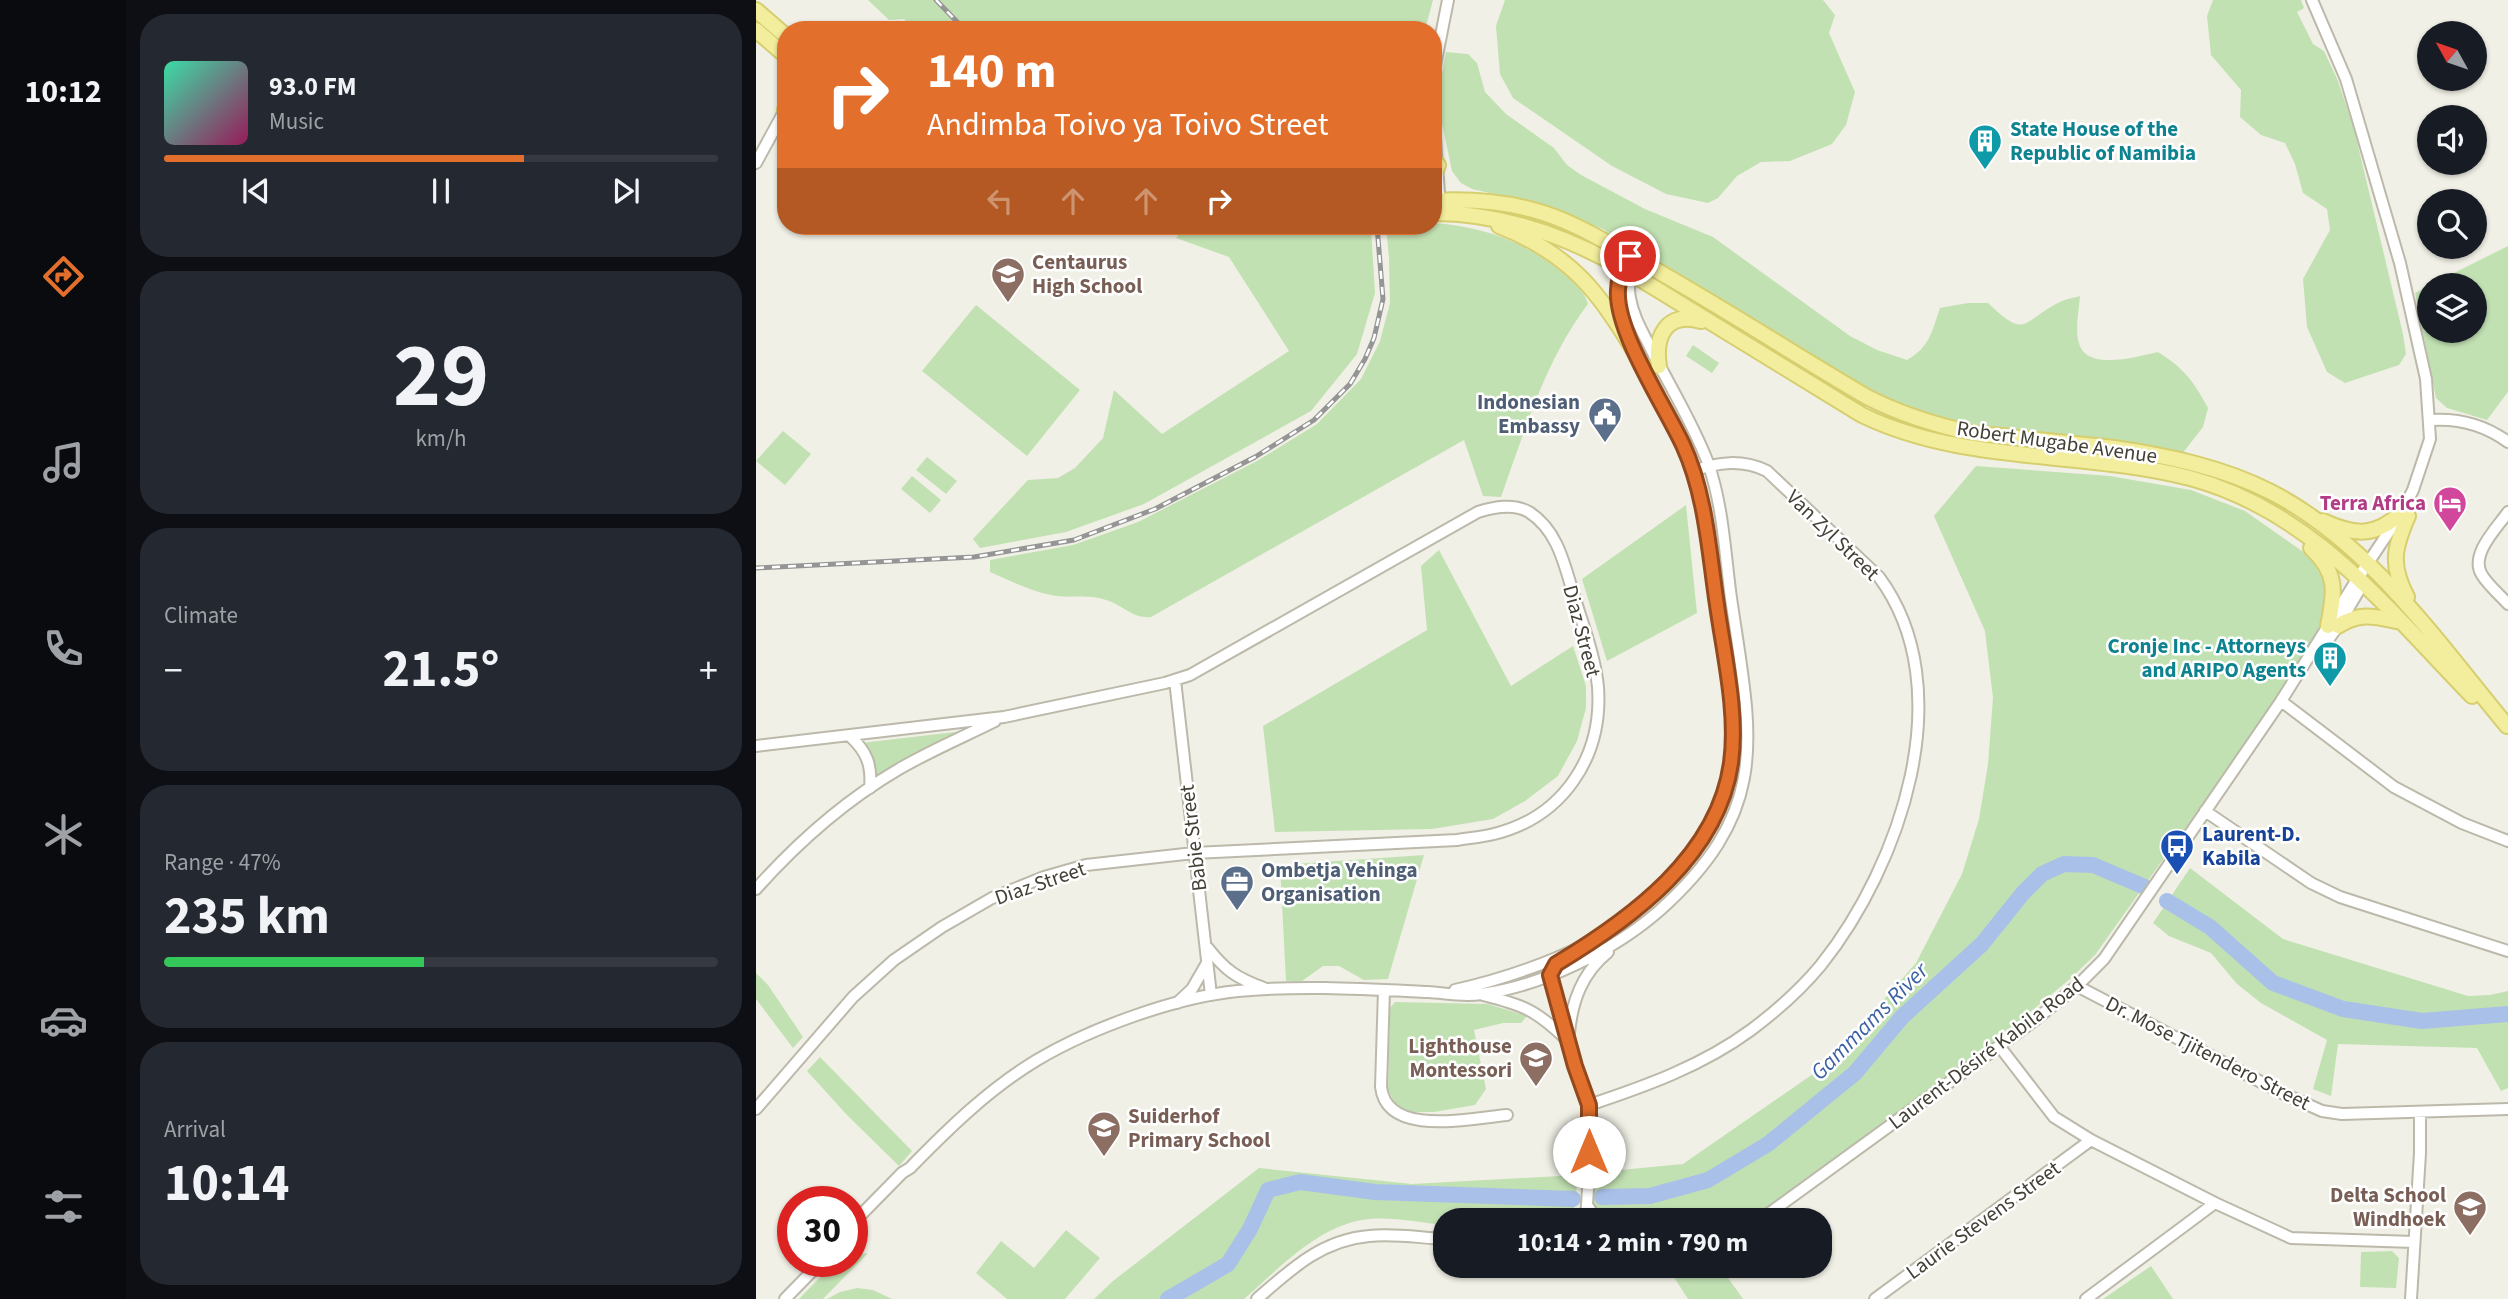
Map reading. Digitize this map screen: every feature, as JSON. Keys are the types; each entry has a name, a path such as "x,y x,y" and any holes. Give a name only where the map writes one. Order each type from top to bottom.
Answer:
{"main road":[{"path":"756,10 777,28"},
{"path":"756,30 777,48"},
{"name":"Robert Mugabe Avenue","path":"1442,206 1475,200 1536,210 1572,224 1710,323 1862,415 1900,431 1966,448 2096,463 2189,478 2275,512 2317,541 2360,580 2472,697 2507,726"},
{"name":"Robert Mugabe Avenue","path":"1442,208 1509,221 1548,232 1630,264 1867,397 1898,411 1975,433 2110,448 2196,463 2273,493 2300,510 2369,566 2412,608 2507,726"},
{"path":"1475,215 1534,242 1573,270 1608,307 1637,356"},
{"path":"1659,366 1657,350 1660,336 1666,328 1684,318 1710,323"},
{"path":"2257,504 2323,559 2328,568 2334,600 2333,626 2364,615 2402,622"},
{"path":"2300,510 2335,526 2362,533 2388,526 2405,514"},
{"path":"2405,514 2396,542 2395,558 2400,584 2412,608"}],"street":[{"path":"1442,30 1448,0"},
{"name":"Laurent-Désiré Kabila Road","path":"1777,1208 2000,1047 2077,986 2104,959 2281,701 2304,662 2333,626 2369,566 2405,514 2430,439 2426,379 2416,329 2365,137 2346,79 2312,0"},
{"path":"756,163 777,124"},
{"path":"1586,1208 1589,1173 1589,1105 1550,975 1556,964 1625,919 1653,895 1693,851 1713,821 1725,793 1731,762 1733,726 1704,522 1693,471 1684,446 1637,356 1618,302 1618,288 1630,264"},
{"path":"1568,1041 1578,990 1587,974 1598,960 1680,891 1715,849 1741,796 1748,761 1748,726 1742,667 1721,524 1709,466 1637,323 1631,303 1630,264"},
{"path":"2430,419 2452,419 2476,424 2508,442"},
{"name":"Van Zyl Street","path":"1589,1105 1700,1063 1752,1029 1820,966 1846,929 1875,877 1900,817 1911,782 1918,696 1915,659 1909,636 1891,593 1879,577 1767,471 1734,462 1693,471"},
{"name":"Diaz Street","path":"756,746 1004,717 1175,680 1210,666 1458,523 1497,506 1527,511 1550,531 1572,589 1592,654 1598,685 1598,719 1592,745 1579,772 1567,792 1522,824 1494,834 1457,840 1194,853 1086,865 1044,877 992,898 894,960 853,997 756,1109"},
{"path":"2508,512 2483,548 2478,566 2481,574 2508,604"},
{"name":"Babie Street","path":"1175,680 1210,995"},
{"path":"2281,701 2394,787 2462,823 2508,841"},
{"path":"756,889 805,839 870,788 925,756 1004,717"},
{"path":"850,737 866,754 871,767 870,788"},
{"path":"2205,811 2311,883 2340,897 2508,951"},
{"path":"1480,995 1550,975 1612,944 1648,920"},
{"path":"1442,993 1511,974 1586,944"},
{"path":"1206,945 1235,976 1268,990"},
{"path":"1175,1005 1192,989 1208,962"},
{"path":"1511,974 1522,975 1537,971 1550,975"},
{"name":"Dr. Mose Tjitendero Street","path":"2077,986 2284,1094 2322,1111 2342,1114 2508,1109"},
{"path":"868,1208 974,1106 1038,1059 1088,1033 1127,1018 1210,995 1268,990 1384,990 1480,995 1516,1003 1530,1010 1544,1018 1568,1041"},
{"path":"1384,990 1381,1087 1389,1107 1398,1115 1418,1120 1507,1115"},
{"path":"2000,1047 2054,1116 2091,1140 2215,1203 2291,1238 2414,1242"},
{"path":"2412,1299 2420,1112"},
{"name":"Laurie Stevens Street","path":"1875,1299 2091,1140"},
{"path":"868,1216 907,1176 910,1168"},
{"path":"2086,1299 2215,1203"},
{"path":"1257,1299 1308,1256 1344,1239 1372,1235 1433,1238"},
{"path":"785,1299 806,1277"}],"green space":[{"path":"868,0 1433,0 1427,21 889,20"},
{"path":"1505,0 1823,0 1835,15 1829,33 1855,92 1846,125 1832,144 1790,161 1761,162 1737,176 1718,198 1708,203 1666,194 1612,166 1513,98 1500,74 1496,26"},
{"path":"2213,0 2301,0 2304,8 2297,12 2313,44 2324,51 2338,81 2354,129 2403,334 2406,354 2399,365 2345,383 2327,372 2307,327 2303,279 2330,230 2327,209 2303,193 2295,164 2285,143 2261,135 2240,117 2241,90 2211,55 2207,16"},
{"path":"1446,52 1468,54 1477,63 1485,92 1506,114 1554,148 1567,165 1645,209 1713,237 1850,336 1877,350 1907,360 1915,355 1929,338 1940,308 1988,303 2010,321 2024,324 2061,302 2080,296 2077,334 2085,354 2104,360 2116,360 2158,352 2182,370 2203,399 2208,408 2203,427 2182,454 1989,427 1899,405 1856,384 1603,229 1529,202 1472,189 1461,183 1452,171 1442,124 1442,74"},
{"path":"1442,224 1469,228 1503,238 1535,253 1565,275 1587,300 1588,304 1548,372 1501,497 1483,496 1464,440 1151,617 1133,614 1100,598 1057,596 1040,592 990,572 990,560 1073,545 1138,522 1257,461 1317,424 1361,379 1380,341 1390,303 1387,235 1442,235"},
{"path":"1178,235 1371,235 1375,293 1357,354 1311,411 1144,504 1066,532 980,548 973,539 1028,480 1058,478 1075,468 1103,438 1114,390 1162,434 1289,351 1229,257 1176,238"},
{"path":"2508,246 2508,392 2487,420 2447,408 2436,398 2425,343 2487,343 2487,273 2454,273 2487,259 2487,256"},
{"path":"976,305 1080,390 1027,456 922,371"},
{"path":"1693,345 1719,363 1712,373 1686,356"},
{"path":"783,431 811,454 785,485 756,461"},
{"path":"927,457 957,481 946,494 916,470"},
{"path":"1976,466 2110,476 2191,490 2245,511 2316,561 2325,587 2325,624 2281,701 2199,809 2095,955 1995,1041 1766,1208 1589,1208 1587,1205 1589,1173 1683,1164 1826,1065 1916,963 1962,874 1979,819 1988,764 1993,698 1985,631 1934,516"},
{"path":"912,476 941,500 930,513 901,489"},
{"path":"1686,505 1697,613 1607,661 1582,579"},
{"path":"1439,550 1511,686 1573,646 1586,686 1586,708 1577,741 1558,776 1525,801 1493,819 1432,829 1275,832 1263,726 1427,630 1421,566"},
{"path":"964,731 875,778 875,764 861,743"},
{"path":"1424,855 1388,979 1364,980 1339,966 1323,966 1302,981 1286,981 1280,865"},
{"path":"2190,868 2283,939 2468,996 2508,991 2508,1088 2501,1091 2477,1048 2338,1044 2331,1096 2313,1089 2327,1040 2261,1003 2237,984 2211,953 2169,936 2153,923"},
{"path":"756,973 768,985 803,1037 793,1048 756,999"},
{"path":"1395,1002 1488,1004 1527,1016 1521,1023 1503,1023 1474,1030 1486,1089 1475,1105 1434,1112 1408,1112 1395,1103 1388,1090 1390,1008"},
{"path":"820,1057 912,1151 899,1166 807,1071"},
{"path":"1259,1168 1412,1184 1578,1175 1574,1208 1433,1208 1433,1223 1398,1219 1352,1222 1334,1229 1302,1249 1244,1299 1094,1299 1113,1281"},
{"path":"1066,1230 1100,1258 1065,1299 1007,1299 976,1273 1001,1241 1034,1268"},
{"path":"2392,1251 2399,1258 2396,1288 2360,1287 2361,1252"},
{"path":"2151,1266 2173,1299 2103,1299"},
{"path":"820,1277 845,1277 823,1299 799,1299"},
{"path":"1674,1278 1728,1278 1743,1299 1688,1299"},
{"path":"857,1288 873,1290 892,1299 827,1299"}],"waterway":[{"name":"Gammams River","path":"1602,1197 1650,1196 1708,1180 1768,1144 1855,1073 1902,1017 1982,944 2042,874 2064,864 2093,865 2145,887"},
{"name":"Gammams River","path":"2167,901 2210,927 2273,983 2343,1009 2422,1021 2508,1014"},
{"name":"Gammams River","path":"1168,1299 1228,1264 1250,1229 1268,1190 1300,1182 1375,1192 1573,1199"}],"railway":[{"path":"936,0 956,21"},
{"path":"756,568 974,557 1074,540 1155,509 1255,457 1314,420 1350,384 1365,359 1374,338 1383,299 1378,235"}],"place":[{"name":"State House of the Republic of Namibia","path":"1985,171"},
{"name":"Centaurus High School","path":"1008,304"},
{"name":"Indonesian Embassy","path":"1605,444"},
{"name":"Terra Africa","path":"2450,533"},
{"name":"Cronje Inc - Attorneys and ARIPO Agents","path":"2330,688"},
{"name":"Laurent-D. Kabila","path":"2177,876"},
{"name":"Ombetja Yehinga Organisation","path":"1237,912"},
{"name":"Lighthouse Montessori","path":"1536,1088"},
{"name":"Suiderhof Primary School","path":"1104,1158"},
{"name":"Delta School Windhoek","path":"2470,1237"}],"route":[{"path":"1589,1152 1589,1105 1575,1066 1550,975 1556,964 1625,919 1653,895 1693,851 1713,821 1725,793 1731,762 1733,726 1698,488 1684,446 1637,356 1618,302 1621,274 1630,256"}]}
